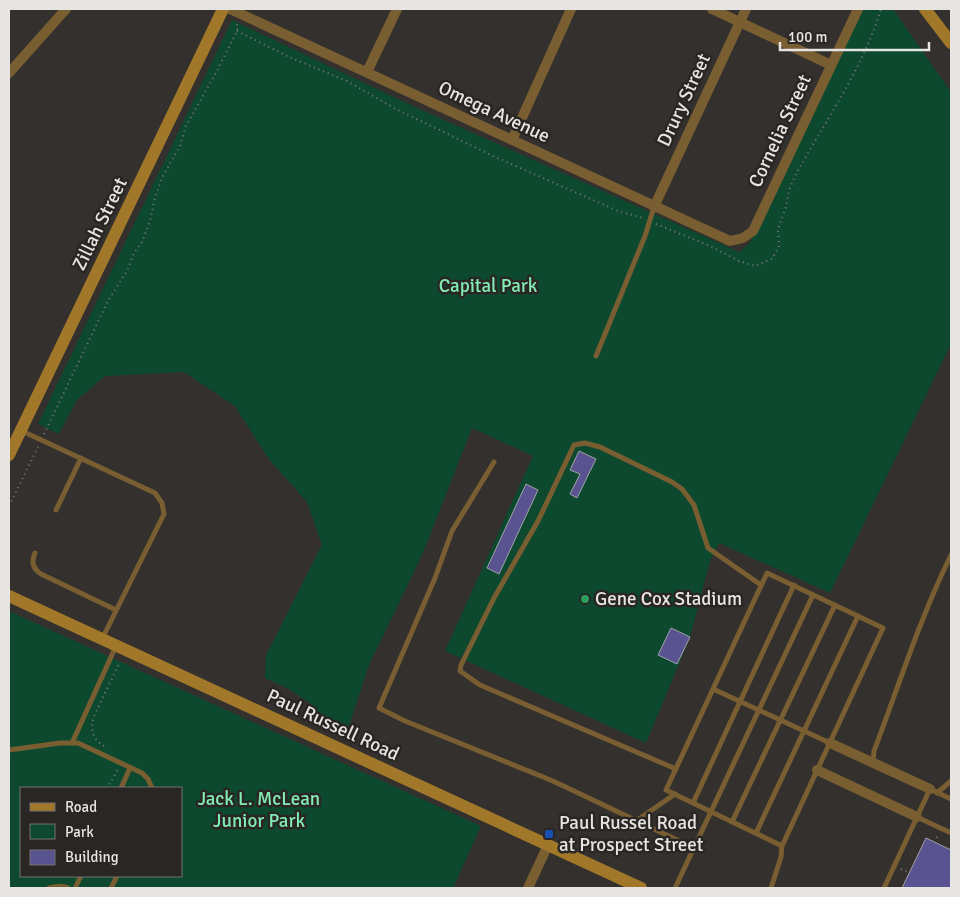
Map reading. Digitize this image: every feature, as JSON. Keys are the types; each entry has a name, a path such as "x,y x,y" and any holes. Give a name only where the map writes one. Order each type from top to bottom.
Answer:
{"street":[{"path":"9,73 66,9"},
{"name":"Zillah Street","path":"9,455 223,9"},
{"name":"Omega Avenue","path":"230,9 723,239 730,241 744,238"},
{"path":"367,72 397,9"},
{"path":"512,140 571,9"},
{"path":"712,9 831,65"},
{"name":"Drury Street","path":"654,207 746,9"},
{"name":"Cornelia Street","path":"744,238 753,231 858,9"},
{"path":"925,9 951,43"},
{"name":"Paul Russell Road","path":"9,596 641,888"},
{"path":"830,743 934,791"},
{"path":"817,770 917,817"},
{"path":"528,888 548,845"}],"lane":[{"path":"596,356 654,207"},
{"path":"21,430 155,493 162,503 164,514 102,639"},
{"path":"676,769 480,685 460,671 461,665 494,598 538,521 574,445 585,444 600,447 672,482 682,489 694,505 708,548 761,585"},
{"path":"56,510 81,458"},
{"path":"494,462 452,531 435,578 379,708 413,725 553,781 694,848"},
{"path":"35,553 32,558 33,566 41,574 116,610"},
{"path":"873,763 874,750 915,639 931,597 951,555"},
{"path":"771,888 781,857 782,846 883,628 767,573 666,790 782,846"},
{"path":"693,803 794,585"},
{"path":"675,888 813,595"},
{"path":"732,822 834,604"},
{"path":"756,834 858,616"},
{"path":"72,743 116,646"},
{"path":"713,689 830,743"},
{"path":"9,750 60,743 78,743 142,773 148,779 152,787"},
{"path":"121,787 130,768"},
{"path":"884,888 917,817 934,791 951,781"},
{"path":"934,791 951,799"},
{"path":"636,821 675,794"},
{"path":"917,817 951,834"},
{"path":"49,888 64,886 68,888"}],"path":[{"path":"9,506 108,301 142,242 162,178 180,146 186,126 237,31 289,57 347,81 394,108 493,156 618,211 649,221 710,246 739,261 755,266 772,259 779,247 778,229 792,182 854,73 876,27 881,9"},
{"path":"109,748 96,741 92,724 119,664"},
{"path":"107,787 112,782 121,763"}],"green space":[{"name":"Capital Park","path":"863,9 893,9 951,92 951,344 830,593 719,543 710,561 690,637 646,743 445,651 533,456 472,428 423,553 369,665 345,738 320,721 309,702 285,687 265,678 266,655 322,545 307,502 268,458 235,406 184,372 105,376 76,401 59,434 38,424 232,20 413,106 739,252 750,243"},
{"name":"Jack L. McLean Junior Park","path":"9,611 481,826 453,888 9,888"}],"building":[{"path":"579,451 596,459 577,498 570,494 580,474 570,470"},
{"path":"526,484 538,490 499,574 487,568"},
{"path":"671,628 690,637 677,664 658,655"},
{"path":"926,838 951,850 951,888 902,888"}],"place":[{"name":"Gene Cox Stadium","path":"585,599"},
{"name":"Paul Russel Road at Prospect Street","path":"549,834"}]}
